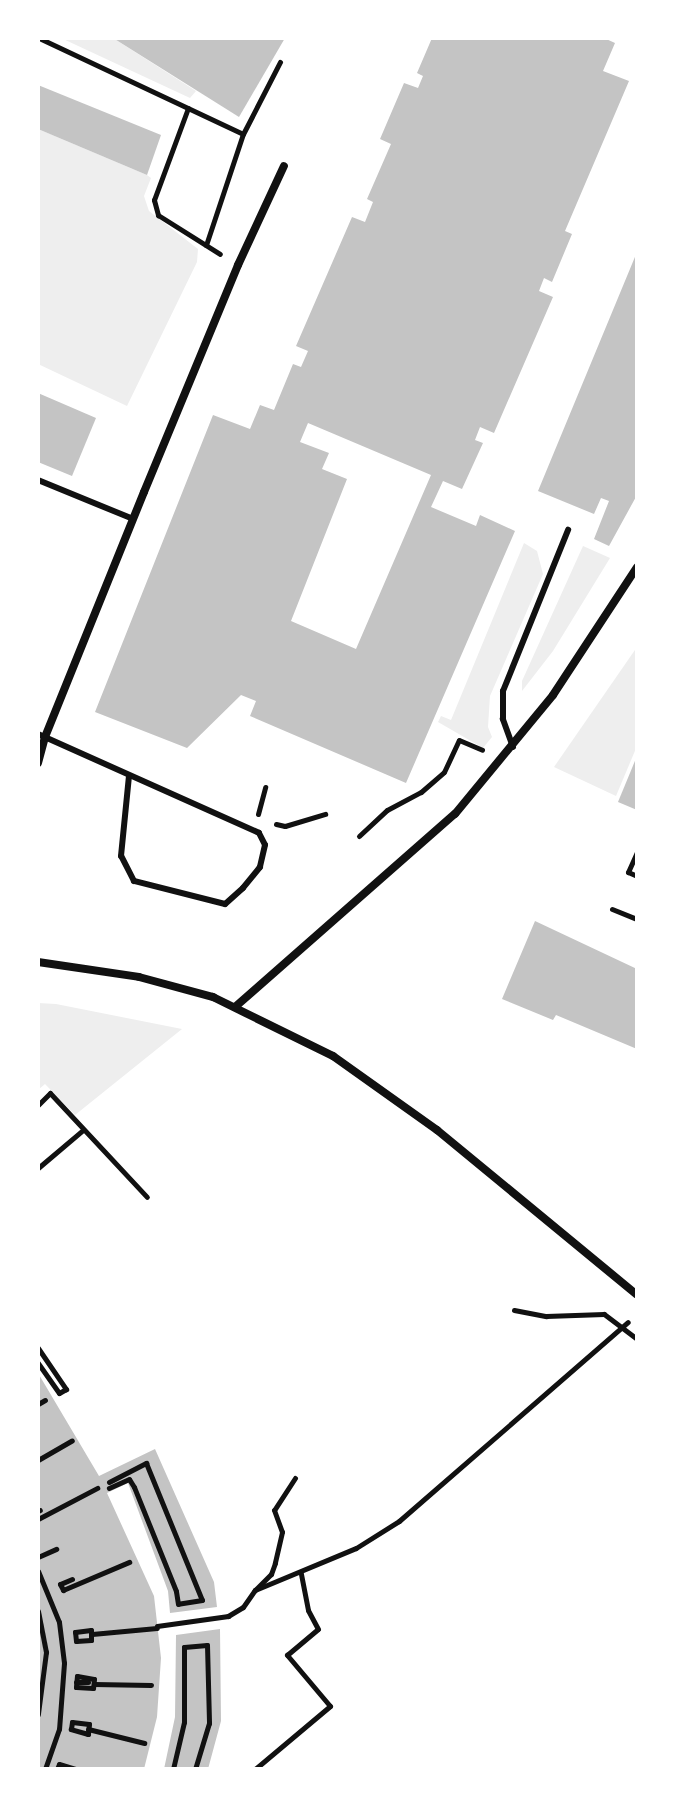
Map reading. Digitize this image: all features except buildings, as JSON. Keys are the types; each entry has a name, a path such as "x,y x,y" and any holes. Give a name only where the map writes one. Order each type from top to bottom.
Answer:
{"street":[{"path":"38,763 41,736 238,265 284,166"},
{"path":"235,1007 455,814 553,695 637,567"},
{"path":"38,962 139,977 235,1007 333,1056 437,1130 637,1295"}],"lane":[{"path":"38,480 133,519"},
{"path":"513,747 503,719 503,691 568,530"},
{"path":"41,736 259,833 265,845 260,867 225,904 134,881 121,856 129,776"}],"path":[{"path":"39,38 243,134"},
{"path":"206,245 243,134 280,62"},
{"path":"188,108 154,200 158,215 238,265"},
{"path":"359,836 387,810 421,792 444,772 459,740 488,753"},
{"path":"271,823 285,826 325,814"},
{"path":"637,852 628,872 637,876"},
{"path":"612,909 637,919"},
{"path":"38,1105 50,1093 147,1197"},
{"path":"38,1168 83,1130"},
{"path":"514,1310 546,1316 604,1314 637,1339"},
{"path":"255,1590 356,1548 399,1521 609,1342 628,1322"},
{"path":"38,1348 66,1389 59,1393 38,1363"},
{"path":"38,1404 45,1400"},
{"path":"38,1460 72,1440"},
{"path":"146,1463 202,1600 178,1604 176,1591 134,1487 129,1479 109,1485 146,1463"},
{"path":"83,1636 76,1636 75,1632 91,1630 92,1634 157,1627 228,1616 243,1607 271,1574 282,1532 274,1510 295,1478"},
{"path":"38,1519 97,1488"},
{"path":"38,1557 56,1549"},
{"path":"72,1579 60,1584 63,1590 129,1562"},
{"path":"38,1571 59,1622 64,1663 59,1729 45,1769"},
{"path":"255,1769 330,1706 287,1655 318,1629 308,1610 301,1573"},
{"path":"38,1611 42,1648 38,1714"},
{"path":"173,1769 184,1722 184,1647 207,1645 209,1723 195,1769"},
{"path":"77,1676 94,1679 91,1683 93,1688 76,1687 77,1676"},
{"path":"91,1683 151,1685"},
{"path":"80,1727 71,1726 72,1722 89,1724 88,1729 144,1743"},
{"path":"59,1769 59,1764 75,1769"}],"shaded area":[{"path":"61,38 113,38 196,91 190,98"},
{"path":"38,129 151,178 144,196 149,211 198,249 197,262 127,406 38,364"},
{"path":"524,543 537,551 543,574 490,696 488,727 492,737 483,748 438,722 441,716 451,720"},
{"path":"583,546 610,558 553,651 522,691 522,681"},
{"path":"637,647 637,746 616,796 554,767"},
{"path":"38,1003 182,1029 75,1115 45,1084 38,1090"}]}
